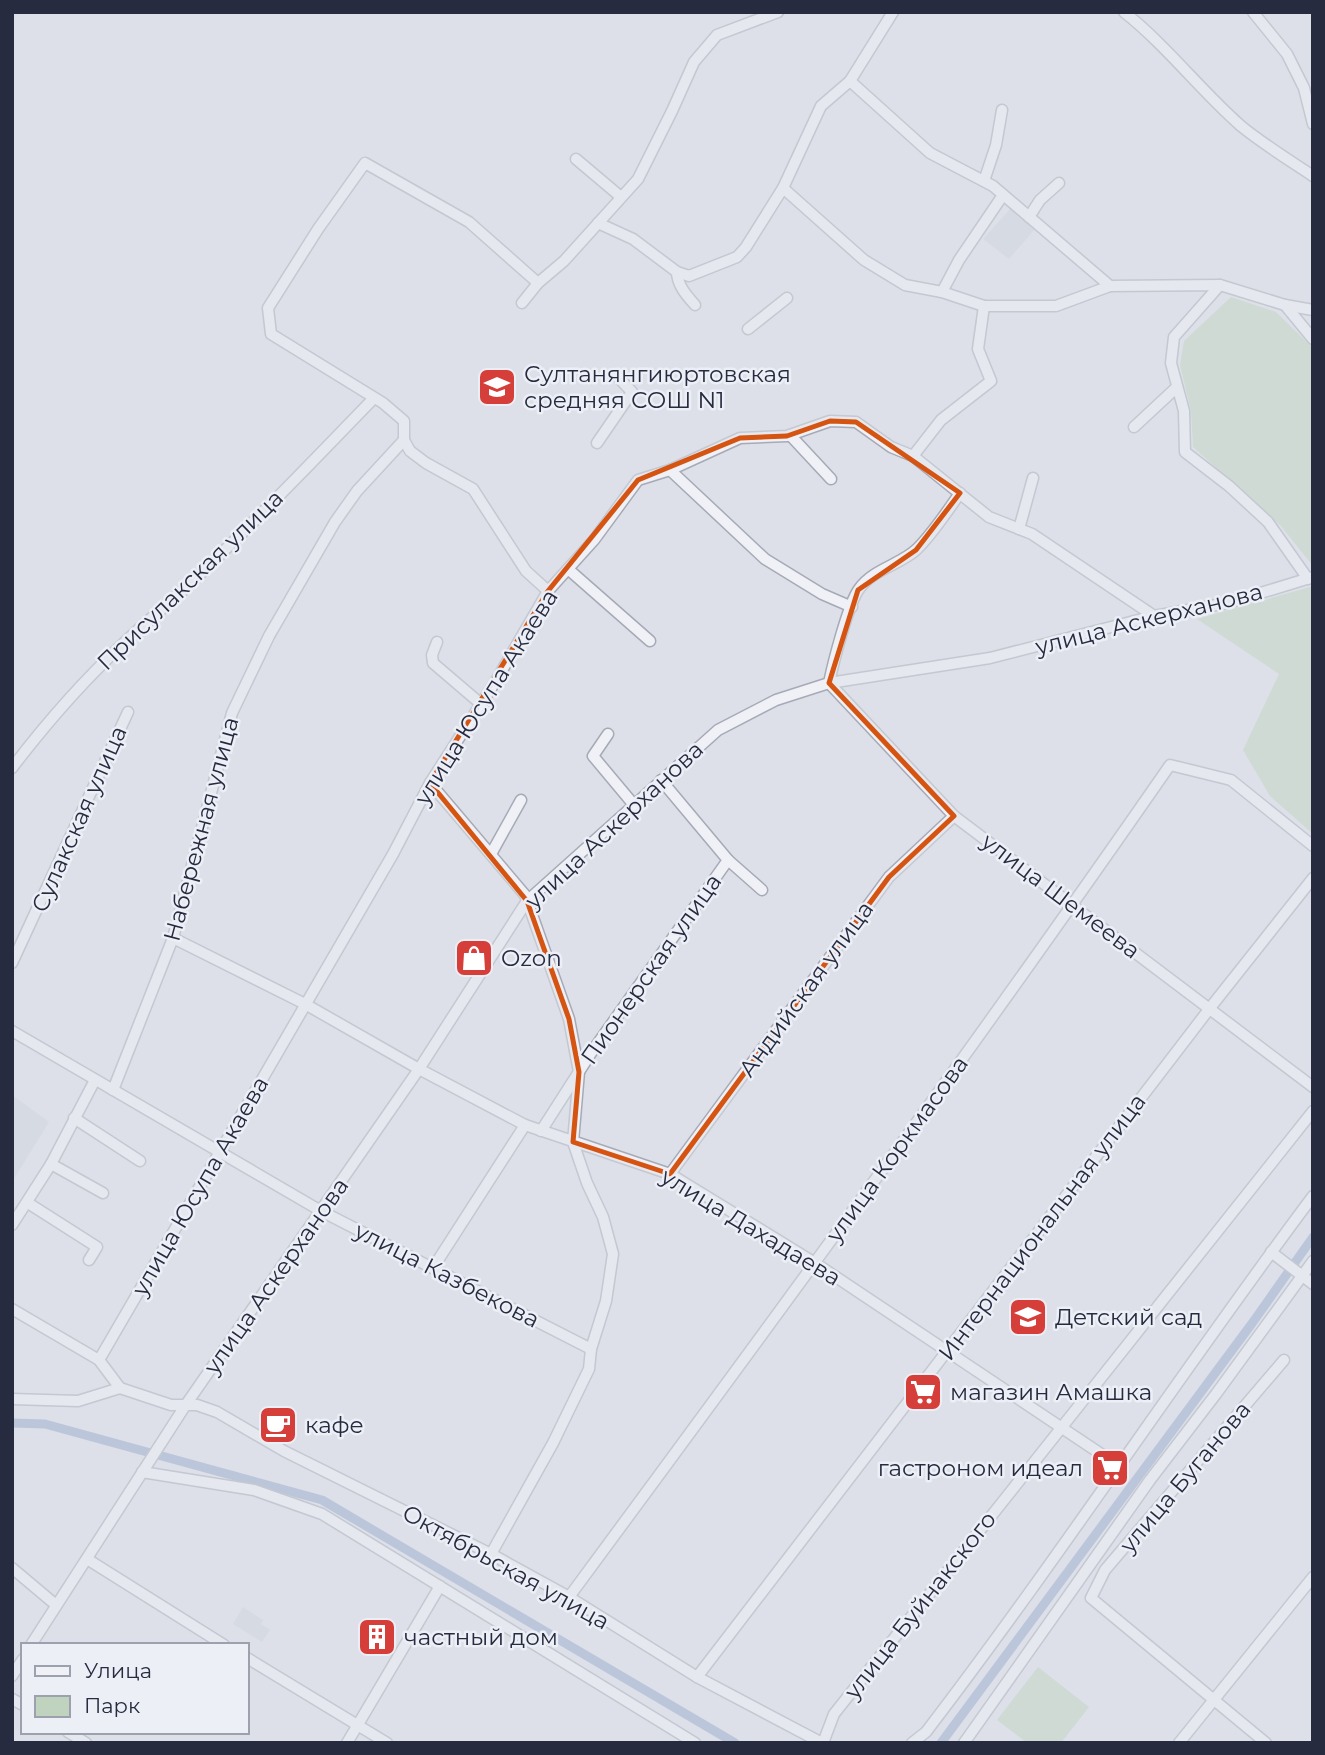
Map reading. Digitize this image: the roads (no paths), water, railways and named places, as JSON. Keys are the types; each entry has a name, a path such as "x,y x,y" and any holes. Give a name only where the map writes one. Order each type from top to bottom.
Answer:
{"street":[{"path":"522,303 638,179 673,111 694,62 718,34 778,12"},
{"path":"598,223 633,239 677,272 689,276 737,257 783,188 821,106 850,81 893,12"},
{"path":"1124,12 1152,34 1205,92 1243,127 1313,176"},
{"path":"1253,12 1287,54 1304,88 1313,124"},
{"path":"850,81 930,153 984,181 1003,195 1110,286"},
{"path":"1304,88 1313,81"},
{"path":"984,181 996,145 1002,110"},
{"path":"576,159 621,197"},
{"path":"538,283 469,222 365,163 318,229 268,308 271,334 374,398 404,421 404,440 410,451 473,489 526,571 548,591"},
{"path":"1029,217 1040,200 1059,183"},
{"path":"783,188 864,260 905,285 942,292 984,306 1056,306 1110,286 1220,285 1284,305 1313,310"},
{"path":"942,292 959,260 1003,195"},
{"path":"677,272 677,278 686,295 695,305"},
{"path":"1220,285 1174,337 1171,363 1184,411 1185,452 1229,486 1268,522 1310,578"},
{"path":"748,329 787,298"},
{"path":"1284,305 1313,339"},
{"path":"913,456 941,420 991,381 978,349 984,306"},
{"path":"597,443 632,392 615,374"},
{"path":"1134,427 1177,387"},
{"name":"Присулакская улица","path":"12,768 74,693 127,639 160,613 215,560 374,398"},
{"name":"улица Юсупа Акаева","path":"99,1360 393,854 430,783 548,591 594,540 638,480 670,470 740,438 790,435 830,421 856,422 891,447 913,456 989,517 1032,534 1154,616"},
{"path":"790,435 831,479"},
{"name":"Набережная улица","path":"113,1090 173,938 232,713 269,636 335,522 357,491 404,440"},
{"path":"670,470 765,559 822,594 852,607"},
{"path":"1019,529 1033,478"},
{"path":"829,683 832,665 858,590 867,580 916,550 960,493"},
{"path":"568,569 650,641"},
{"name":"улица Аскерханова","path":"32,1643 185,1406 419,1069 527,901 718,730 776,700 829,683 990,658 1154,616 1228,603 1310,578"},
{"path":"437,642 432,655 433,663 481,704"},
{"name":"улица Шемеева","path":"829,683 954,816 1313,1087"},
{"name":"Сулакская улица","path":"12,963 128,712"},
{"path":"608,734 593,756 634,805"},
{"name":"улица Коркмасова","path":"569,1597 815,1263 1170,765 1231,780 1313,846"},
{"name":"Пионерская улица","path":"541,1131 579,1072 728,860 661,779"},
{"path":"430,783 525,895 569,1019 579,1072 573,1142 587,1183 603,1217 613,1254 606,1301 591,1349 589,1369 491,1554"},
{"path":"491,855 521,800"},
{"name":"Андийская улица","path":"670,1174 889,877 954,816"},
{"path":"728,860 762,890"},
{"name":"Интернациональная улица","path":"697,1677 1210,1008 1313,878"},
{"name":"улица Дахадаева","path":"173,938 305,1004 525,1125 670,1174 815,1263 1119,1466"},
{"name":"улица Казбекова","path":"12,1031 321,1210 591,1349"},
{"path":"12,1226 51,1164 95,1080"},
{"name":"улица Буйнакского","path":"822,1743 834,1714 1313,1111"},
{"path":"74,1118 140,1161"},
{"path":"433,1269 525,1125"},
{"path":"51,1164 103,1193"},
{"path":"912,1743 926,1732 1003,1631 1313,1196"},
{"path":"28,1203 97,1247 89,1261"},
{"path":"1271,1252 1313,1284"},
{"path":"964,1743 1135,1501 1313,1261"},
{"path":"12,1309 99,1360 120,1388 78,1401 12,1399"},
{"name":"улица Буганова","path":"1213,1699 1091,1598 1105,1570 1284,1360"},
{"name":"Октябрьская улица","path":"120,1388 161,1402 207,1407 217,1412 295,1457 491,1554 569,1597 697,1677 822,1743"},
{"path":"144,1468 254,1490 322,1514 695,1743"},
{"path":"87,1559 221,1643"},
{"path":"12,1568 56,1605"},
{"path":"1179,1743 1313,1577"},
{"path":"347,1743 440,1586"},
{"path":"248,1659 387,1743"},
{"path":"1213,1699 1266,1743"}],"waterway":[{"path":"941,1743 1313,1237"},
{"path":"12,1423 45,1424 322,1500 735,1743"}],"place":[{"name":"Султанянгиюртовская средняя СОШ N1","path":"497,387"},
{"name":"Ozon","path":"474,958"},
{"name":"Детский сад","path":"1028,1317"},
{"name":"магазин Амашка","path":"923,1392"},
{"name":"кафе","path":"278,1425"},
{"name":"гастроном идеал","path":"1110,1468"},
{"name":"частный дом","path":"377,1637"}]}
